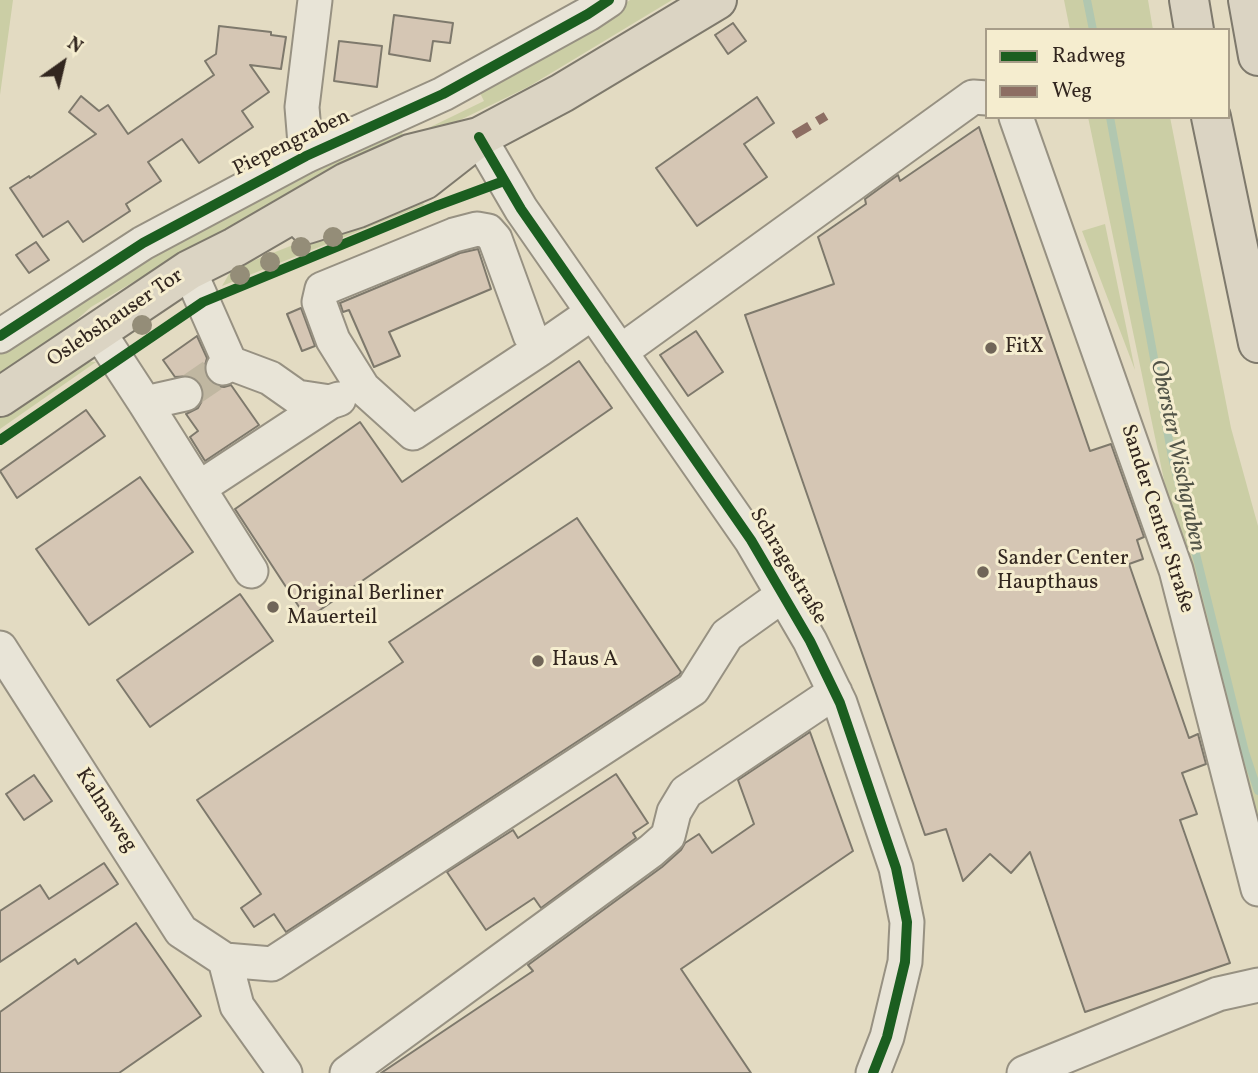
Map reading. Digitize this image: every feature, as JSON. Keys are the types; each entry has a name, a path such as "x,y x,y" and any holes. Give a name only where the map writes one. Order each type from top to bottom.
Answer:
{"main road":[{"name":"Oslebshauser Tor","path":"0,397 189,270 235,247 347,182 410,154 479,137 562,93 717,0"},
{"path":"1189,0 1194,28"},
{"path":"1248,0 1258,56"},
{"path":"1212,119 1258,342"}],"street":[{"path":"306,156 302,107 315,0"},
{"name":"Piepengraben","path":"0,336 143,243 306,156 443,94 609,0"},
{"path":"620,352 973,97 985,98"},
{"name":"Sander Center Straße","path":"1017,119 1176,570 1258,889"},
{"name":"Schragestraße","path":"479,137 521,209 751,540 810,641 835,692 896,868 907,922 905,962 887,1037 873,1073"},
{"path":"540,349 530,335 495,239 488,231 477,229 454,235 322,289 319,302 332,340 363,388 413,433 540,349 592,313"},
{"path":"189,270 227,366 270,378 297,397 330,402"},
{"path":"98,331 251,571"},
{"path":"199,488 330,402 363,388"},
{"path":"145,403 185,394"},
{"path":"285,1073 237,1006 225,960 272,964 646,720 693,689 727,635 783,595"},
{"name":"Kalmsweg","path":"0,648 181,931 225,960"},
{"path":"347,1073 651,851 668,836 674,813 686,792 835,692"},
{"path":"1024,1073 1218,994 1258,985"}],"green space":[{"path":"0,0 13,0 0,95"},
{"path":"630,0 672,0 528,87 419,140 416,134 484,101 478,89 586,30"},
{"path":"1064,0 1148,0 1153,28 1070,28"},
{"path":"442,106 446,112 403,130 399,148 188,250 91,307 56,338 0,378 0,350 132,260"},
{"path":"1088,119 1170,119 1231,428 1258,526 1258,861 1178,547"},
{"path":"420,195 424,205 222,286 232,269"},
{"path":"1105,224 1135,370 1082,231"},
{"path":"79,361 96,362 0,429 0,413"}],"building":[{"path":"394,15 453,23 450,43 433,41 430,61 389,54"},
{"path":"733,23 746,41 728,54 715,35"},
{"path":"219,26 271,32 271,35 286,37 281,69 250,65 269,92 242,111 253,127 199,163 182,139 148,162 161,181 126,204 130,211 83,242 68,221 43,237 10,188 29,176 30,178 96,134 69,112 81,96 99,111 108,105 128,134 214,75 205,61 216,54"},
{"path":"339,41 382,46 377,87 334,81"},
{"path":"757,97 774,123 744,144 767,177 697,226 656,168"},
{"name":"Sander Center Haupthaus","path":"979,127 1090,451 1111,444 1144,537 1137,540 1143,559 1129,564 1189,738 1198,734 1206,764 1182,773 1197,814 1180,820 1230,963 1085,1012 1030,852 1011,873 990,854 963,881 946,829 925,835 745,315 834,284 818,237 866,204 865,199 898,175 900,181"},
{"path":"36,242 49,260 29,273 16,255"},
{"path":"478,249 491,289 389,332 400,356 374,367 349,310 343,312 340,303 460,253"},
{"path":"301,308 315,346 302,351 287,314"},
{"path":"696,331 723,372 688,396 660,355"},
{"path":"197,336 207,358 204,369 207,379 216,386 231,385 259,425 205,461 190,437 198,431 186,414 198,408 204,389 200,382 191,376 175,377 163,360"},
{"path":"579,361 612,408 307,619 235,509 360,422 402,482"},
{"path":"86,410 105,436 17,498 0,471"},
{"path":"140,477 193,552 89,625 36,549"},
{"path":"577,518 681,672 679,675 286,932 274,914 254,927 241,908 261,894 197,800 403,662 389,642"},
{"path":"240,594 273,641 150,727 117,680"},
{"path":"810,732 853,851 681,969 751,1073 381,1073 533,971 528,965 662,867 685,843 699,834 712,853 754,824 738,780"},
{"path":"616,774 648,823 633,833 636,838 541,908 534,898 486,930 447,872 513,830 518,838"},
{"path":"34,775 52,801 24,820 6,794"},
{"path":"104,863 118,884 0,962 0,911 40,885 49,899"},
{"path":"136,923 201,1016 119,1073 0,1073 0,1012 75,959 78,964"}],"waterway":[{"name":"Oberster Wischgraben","path":"1087,0 1093,28"},
{"name":"Oberster Wischgraben","path":"1110,119 1172,457 1245,752 1258,791"}],"tunnel":[{"path":"185,394 223,368"}],"marked path":[{"path":"794,135 826,116"}],"cycle path":[{"path":"0,336 143,243 306,156 443,94 609,0"},
{"path":"479,137 521,209 751,540 810,641 840,703 896,868 907,922 905,962 887,1037 873,1073"},
{"path":"0,440 203,302 436,206 504,181"}],"place":[{"name":"FitX","path":"991,348"},
{"name":"Sander Center Haupthaus","path":"983,572"},
{"name":"Original Berliner Mauerteil","path":"273,607"},
{"name":"Haus A","path":"538,661"}]}
